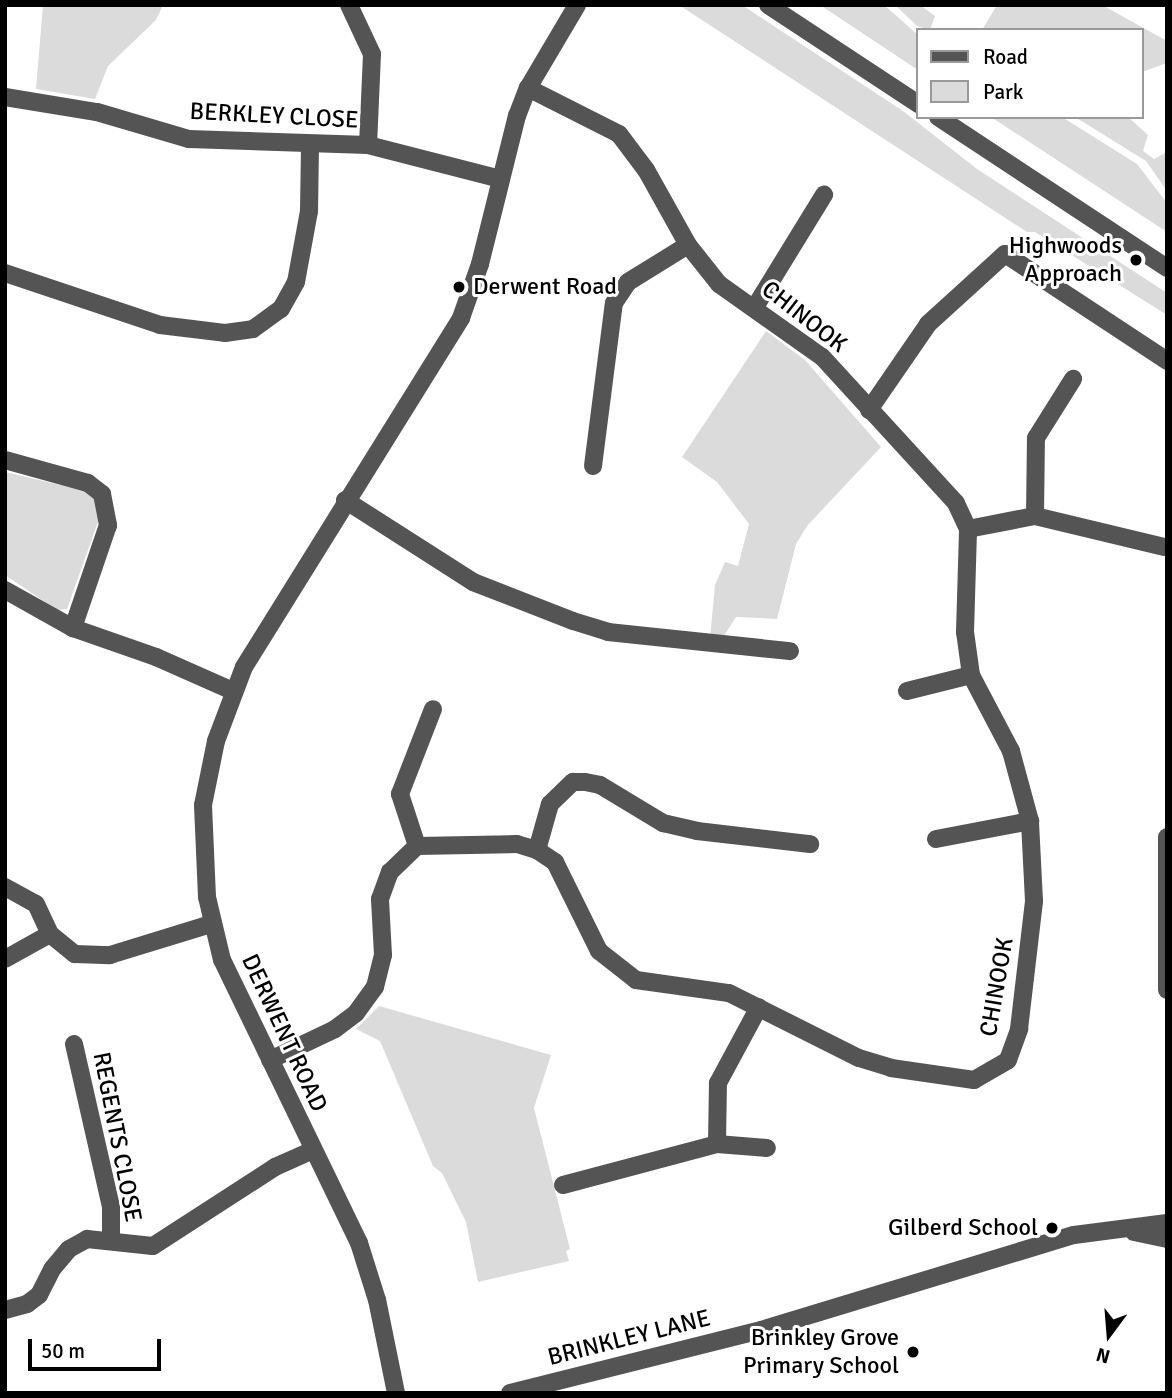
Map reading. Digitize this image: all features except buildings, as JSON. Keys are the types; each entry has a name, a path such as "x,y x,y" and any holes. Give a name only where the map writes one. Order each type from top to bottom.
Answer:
{"street":[{"path":"349,5 372,54 368,145"},
{"name":"DERWENT ROAD","path":"396,1393 391,1359 359,1243 231,985 211,924 203,860 203,805 215,741 233,691 345,500 461,318 480,264 500,179 528,88 577,5"},
{"path":"768,5 916,103"},
{"name":"CHINOOK","path":"528,88 619,134 646,170 688,245 719,284 822,357 956,503 968,529 965,632 971,675 1011,751 1030,821 1034,901 1028,968 1019,1029 1007,1060 994,1072 974,1080 891,1068 859,1058 729,993 636,980 616,967 599,951 555,862 537,850"},
{"name":"BERKLEY CLOSE","path":"5,97 97,111 189,139 368,145 500,179"},
{"path":"941,119 1167,268"},
{"path":"5,273 160,325 225,333 253,329 281,309 296,282 309,211 310,145"},
{"path":"755,307 824,195"},
{"path":"593,466 614,303 628,282 688,245"},
{"path":"869,410 928,324 1005,254 1167,361"},
{"path":"1035,516 1032,478 1036,438 1073,379"},
{"path":"5,460 88,483 102,494 108,525 72,628"},
{"path":"345,500 473,582 573,621 608,632 790,651"},
{"path":"968,529 1035,516 1164,547"},
{"path":"5,590 72,628 156,657 233,691"},
{"path":"907,691 971,675"},
{"path":"417,846 400,794 433,709"},
{"path":"270,1060 335,1029 356,1013 376,987 383,955 380,899 390,872 417,846 517,844 537,850 550,804 573,782 600,785 663,822 696,831 810,844"},
{"path":"936,839 983,827 1030,821"},
{"path":"1167,837 1167,990"},
{"path":"5,887 36,904 50,934 75,954 110,955 211,924"},
{"path":"5,959 50,934"},
{"path":"717,1144 718,1083 760,1007"},
{"name":"REGENTS CLOSE","path":"74,1044 111,1207 111,1238"},
{"path":"563,1185 717,1144 767,1148"},
{"name":"REGENTS CLOSE","path":"5,1310 27,1304 39,1295 69,1249 87,1239 111,1238 134,1247 153,1246 265,1173 312,1151"},
{"name":"BRINKLEY LANE","path":"510,1393 761,1330 1074,1235 1167,1223"},
{"name":"BRINKLEY LANE","path":"1124,1229 1167,1239"},
{"name":"DERWENT ROAD","path":"391,1359 409,1393"}],"green space":[{"path":"43,5 163,5 156,20 108,66 95,99 36,89"},
{"path":"679,5 742,5 903,111 977,169 1167,293 1167,315 1035,232 1027,232"},
{"path":"820,5 884,5 916,33 916,69"},
{"path":"895,5 920,5 935,16 931,28 917,26"},
{"path":"997,5 1102,5 1144,28 983,28"},
{"path":"1144,28 1167,41 1167,63 1144,71"},
{"path":"994,119 1065,119 1137,164 1167,203 1167,232"},
{"path":"1078,119 1130,119 1148,135 1143,151 1154,159 1167,152 1167,191 1146,161"},
{"path":"766,331 805,360 881,447 807,526 796,544 777,619 736,617 722,639 710,638 715,585 725,562 738,566 749,524 717,482 682,457"},
{"path":"5,472 86,491 96,501 99,519 67,609 57,610 5,575"},
{"path":"379,1006 551,1055 534,1108 570,1249 566,1251 569,1261 478,1282 466,1222 442,1173 433,1166 380,1041 356,1029"}],"place":[{"name":"Highwoods Approach","path":"1136,260"},
{"name":"Derwent Road","path":"459,287"},
{"name":"Gilberd School","path":"1052,1228"},
{"name":"Brinkley Grove Primary School","path":"913,1352"}]}
